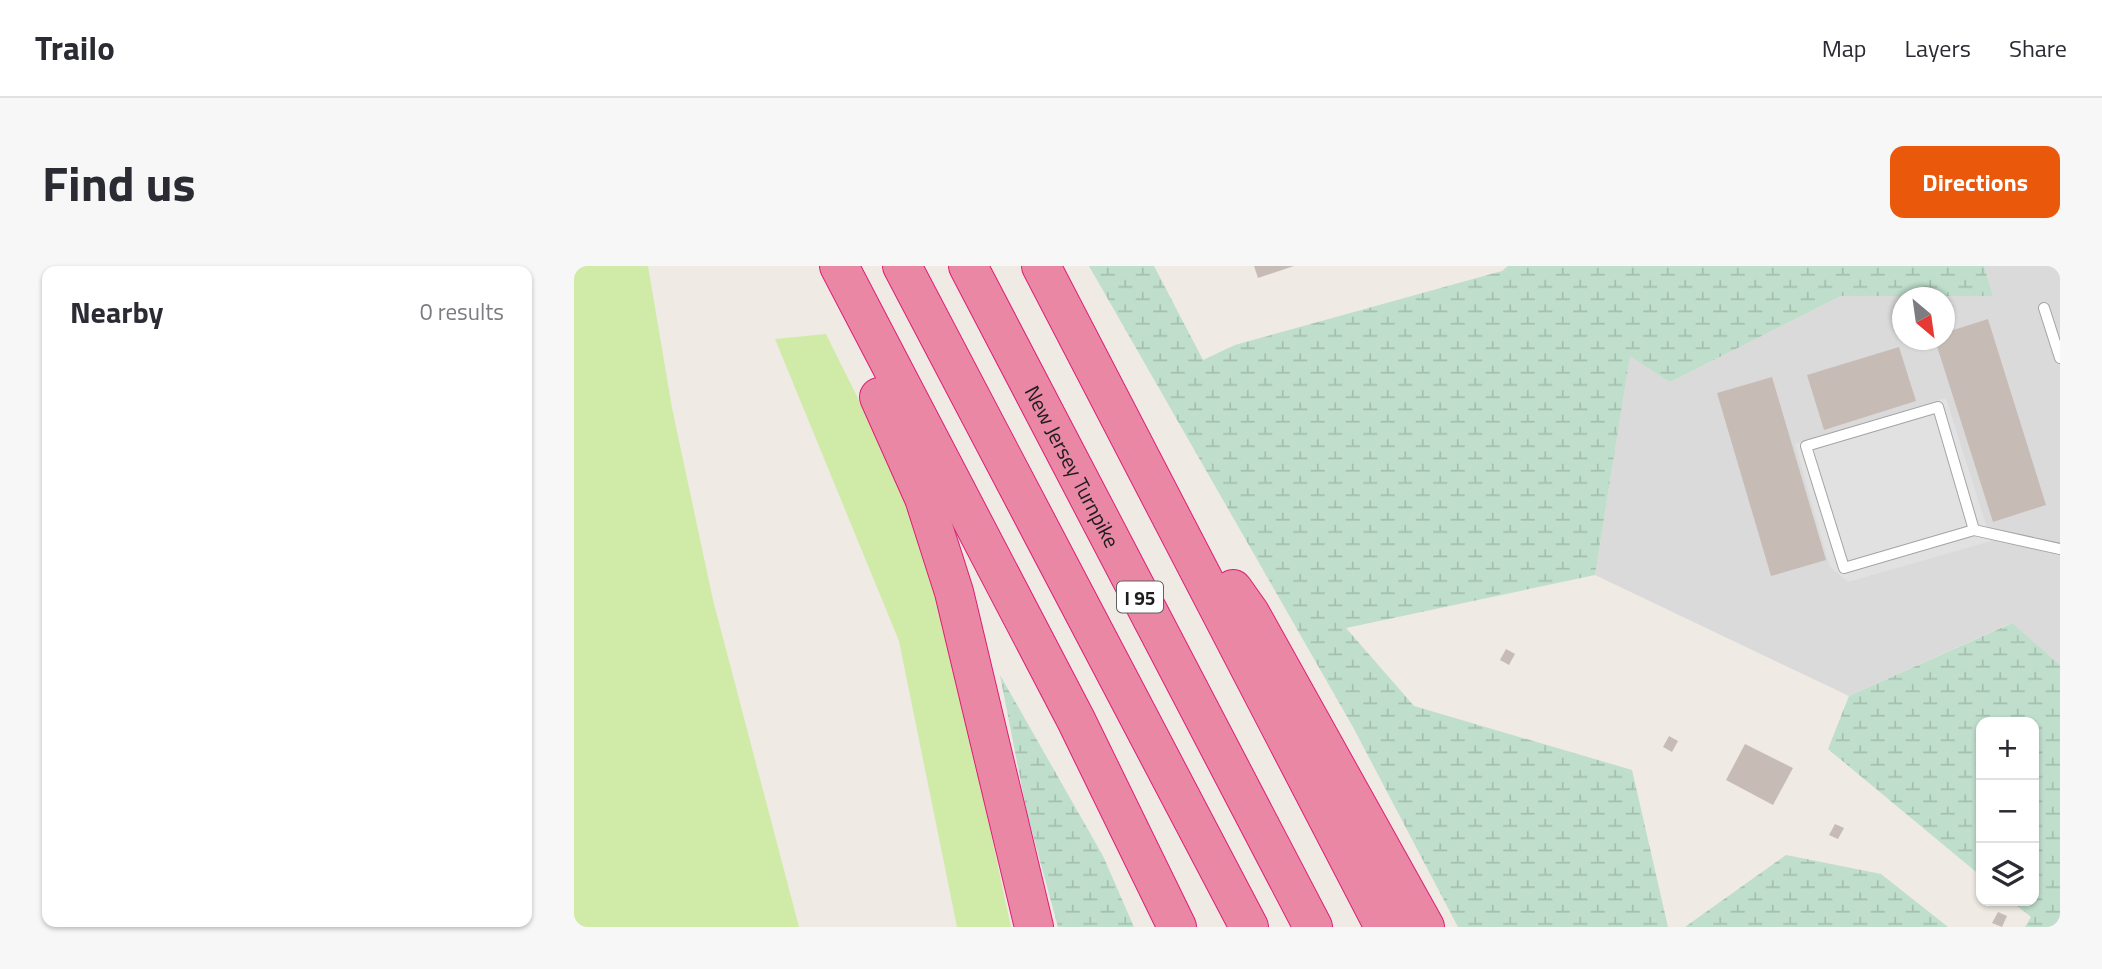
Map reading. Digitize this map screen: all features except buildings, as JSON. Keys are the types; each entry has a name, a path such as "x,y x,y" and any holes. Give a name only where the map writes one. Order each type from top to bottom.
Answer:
{"highway":[{"path":"837,266 875,389 924,498 943,556 970,656 1034,927"},
{"path":"837,266 1076,720 1177,927"},
{"path":"902,266 1249,927"},
{"name":"New Jersey Turnpike","path":"968,266 1312,927"},
{"path":"1041,266 1384,927"},
{"path":"1140,459 1250,613 1425,927"}],"lane":[{"path":"2044,308 2060,358"},
{"path":"1974,530 1938,407 1806,446 1844,568 1974,530 2060,549"}],"shaded area":[{"path":"1984,266 2060,266 2060,665 2011,623 1849,696 1595,575 1630,355 1670,382 1841,296 1892,296 1892,350 1955,350 1955,296 1993,296"},
{"path":"1946,398 1991,541 1848,582 1830,567 1795,444"}],"green space":[{"path":"574,266 648,266 672,408 713,600 799,927 574,927"},
{"path":"1089,266 1154,266 1203,360 1235,345 1502,271 1508,266 1984,266 1993,296 1955,296 1955,287 1892,287 1892,296 1841,296 1670,382 1630,356 1595,575 1346,628 1414,706 1632,770 1668,927 1458,927 1353,727"},
{"path":"826,334 895,473 941,601 1011,927 957,927 899,641 775,339"},
{"path":"2012,623 2060,665 2060,927 2025,927 2031,917 2017,906 2039,906 2039,717 1976,717 1976,872 1828,749 1849,696"},
{"path":"1000,675 1103,856 1134,927 1058,927 1027,813"},
{"path":"1786,855 1881,874 1948,927 1685,927"}]}
